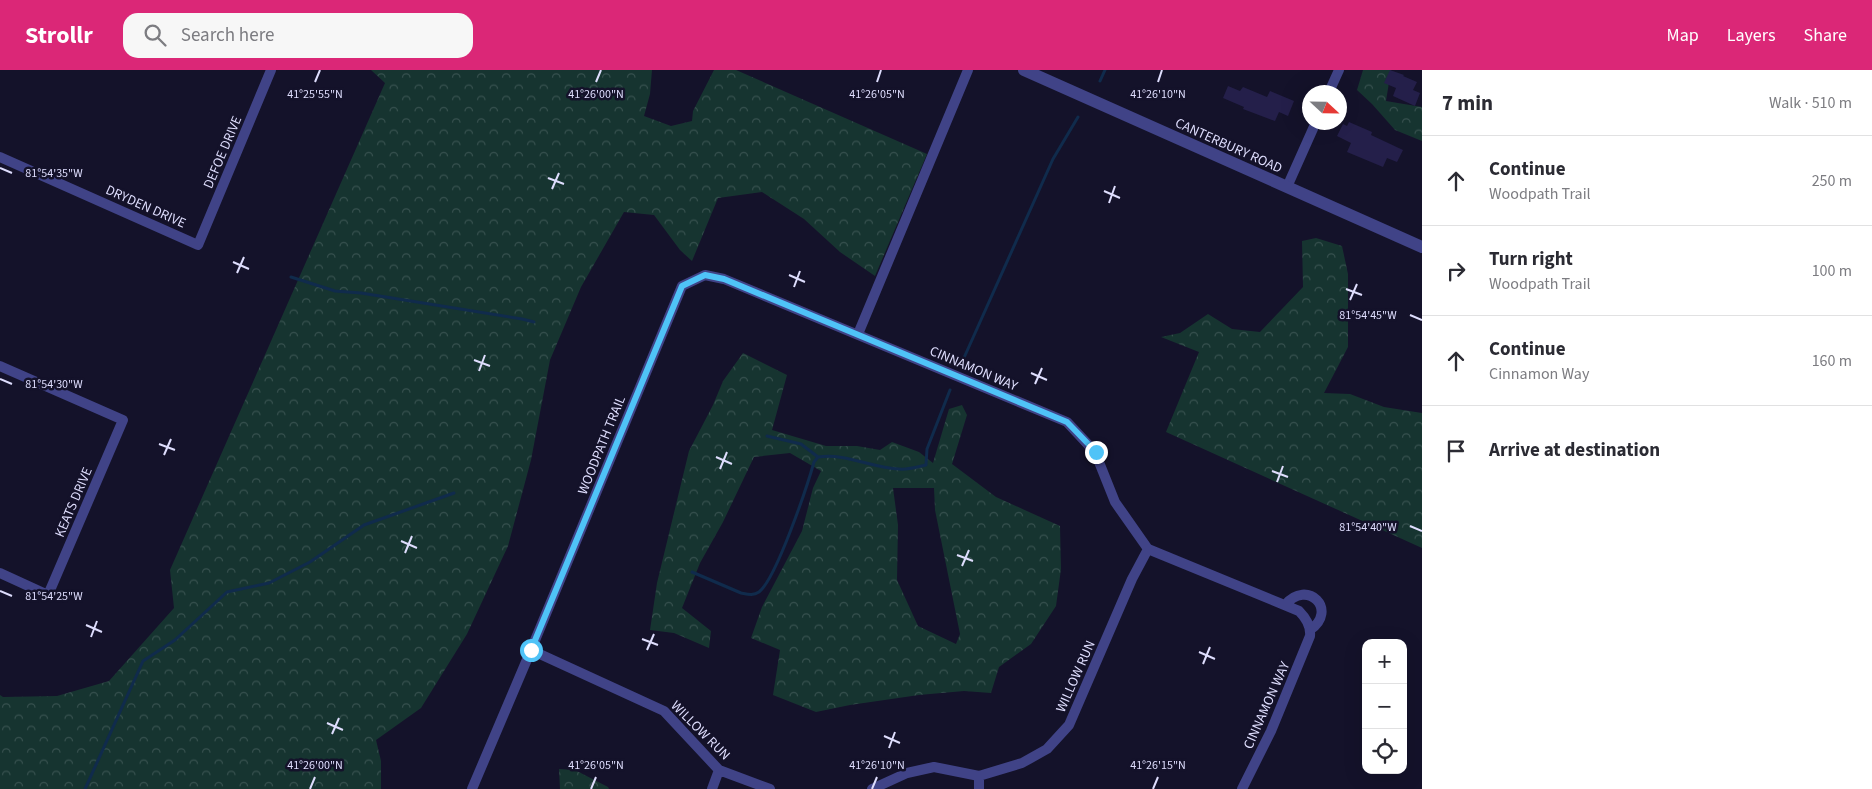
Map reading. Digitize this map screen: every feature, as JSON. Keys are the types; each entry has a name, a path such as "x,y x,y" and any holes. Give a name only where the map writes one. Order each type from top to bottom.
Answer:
{"street":[{"name":"DEFOE DRIVE","path":"198,245 272,70"},
{"path":"858,334 968,70"},
{"name":"CANTERBURY ROAD","path":"1024,70 1422,247"},
{"path":"1332,85 1339,70"},
{"path":"1287,187 1312,130"},
{"name":"DRYDEN DRIVE","path":"0,157 198,245"},
{"name":"WOODPATH TRAIL","path":"472,789 682,286 705,275 724,279 858,334"},
{"name":"CINNAMON WAY","path":"858,334 1067,422 1096,452 1115,502 1148,550"},
{"name":"KEATS DRIVE","path":"0,366 122,420 48,595 0,573"},
{"path":"1148,550 1299,611 1305,617 1310,630"},
{"name":"WILLOW RUN","path":"872,789 907,773 934,767 979,776 1022,763 1047,749 1069,725 1132,579 1148,550"},
{"name":"CINNAMON WAY","path":"1242,789 1271,731 1306,647 1310,630 1317,626 1322,616 1322,610 1315,597 1310,594 1301,594 1288,601 1285,605"},
{"name":"WILLOW RUN","path":"531,650 664,711 719,770 770,789"},
{"path":"712,789 719,770"},
{"path":"979,776 979,789"}],"green space":[{"path":"371,70 652,70 650,94 644,116 671,126 692,121 693,111 714,70 736,70 927,154 875,276 840,252 804,219 762,192 718,198 692,261 680,250 654,215 624,212 581,287 550,360 531,460 508,546 467,634 421,708 376,740 381,761 381,789 0,789 0,695 3,697 57,696 109,681 174,608 170,570 385,83"},
{"path":"1363,70 1391,70 1386,101 1422,107 1422,141 1395,130 1357,90"},
{"path":"1316,238 1342,246 1348,274 1348,347 1324,393 1350,394 1384,407 1422,413 1422,548 1166,432 1199,352 1161,337 1180,333 1208,314 1232,329 1260,332 1303,287 1302,241"},
{"path":"743,353 787,375 772,430 826,446 857,446 880,450 892,442 919,452 933,463 949,409 962,405 967,415 952,464 996,497 1060,526 1061,569 1056,606 1031,644 999,667 991,693 964,691 919,695 816,712 773,695 780,650 751,638 762,607 802,531 813,488 821,471 790,453 754,457 723,522 700,563 682,608 711,631 709,648 674,633 650,630 657,583 689,451 723,381","holes":["893,488 934,488 935,510 960,634 956,644 918,626 897,580 898,525"]},
{"path":"559,769 575,770 609,789 560,789"}],"building":[{"path":"1390,70 1417,82 1413,90 1420,93 1415,106 1393,96 1396,88 1384,83"},
{"path":"1228,86 1240,91 1243,87 1267,97 1270,91 1294,101 1288,116 1279,112 1275,121 1243,109 1244,107 1223,98"},
{"path":"1349,122 1372,132 1371,135 1403,150 1397,162 1387,158 1383,167 1347,152 1351,143 1337,136 1340,130 1347,130"}],"waterway":[{"path":"1100,81 1105,70"},
{"path":"963,360 1053,159 1078,117"},
{"path":"291,277 335,291 361,293 534,322"},
{"path":"692,572 741,593 752,594 759,592 766,584 782,552 814,462 818,457 839,457 899,469 926,465 927,449 950,390"},
{"path":"767,436 801,444 818,457"},
{"path":"85,789 143,661 175,640 227,592 269,583 310,562 364,525 454,493"}],"route":[{"path":"531,650 682,286 705,275 724,279 1067,422 1096,452"}]}
